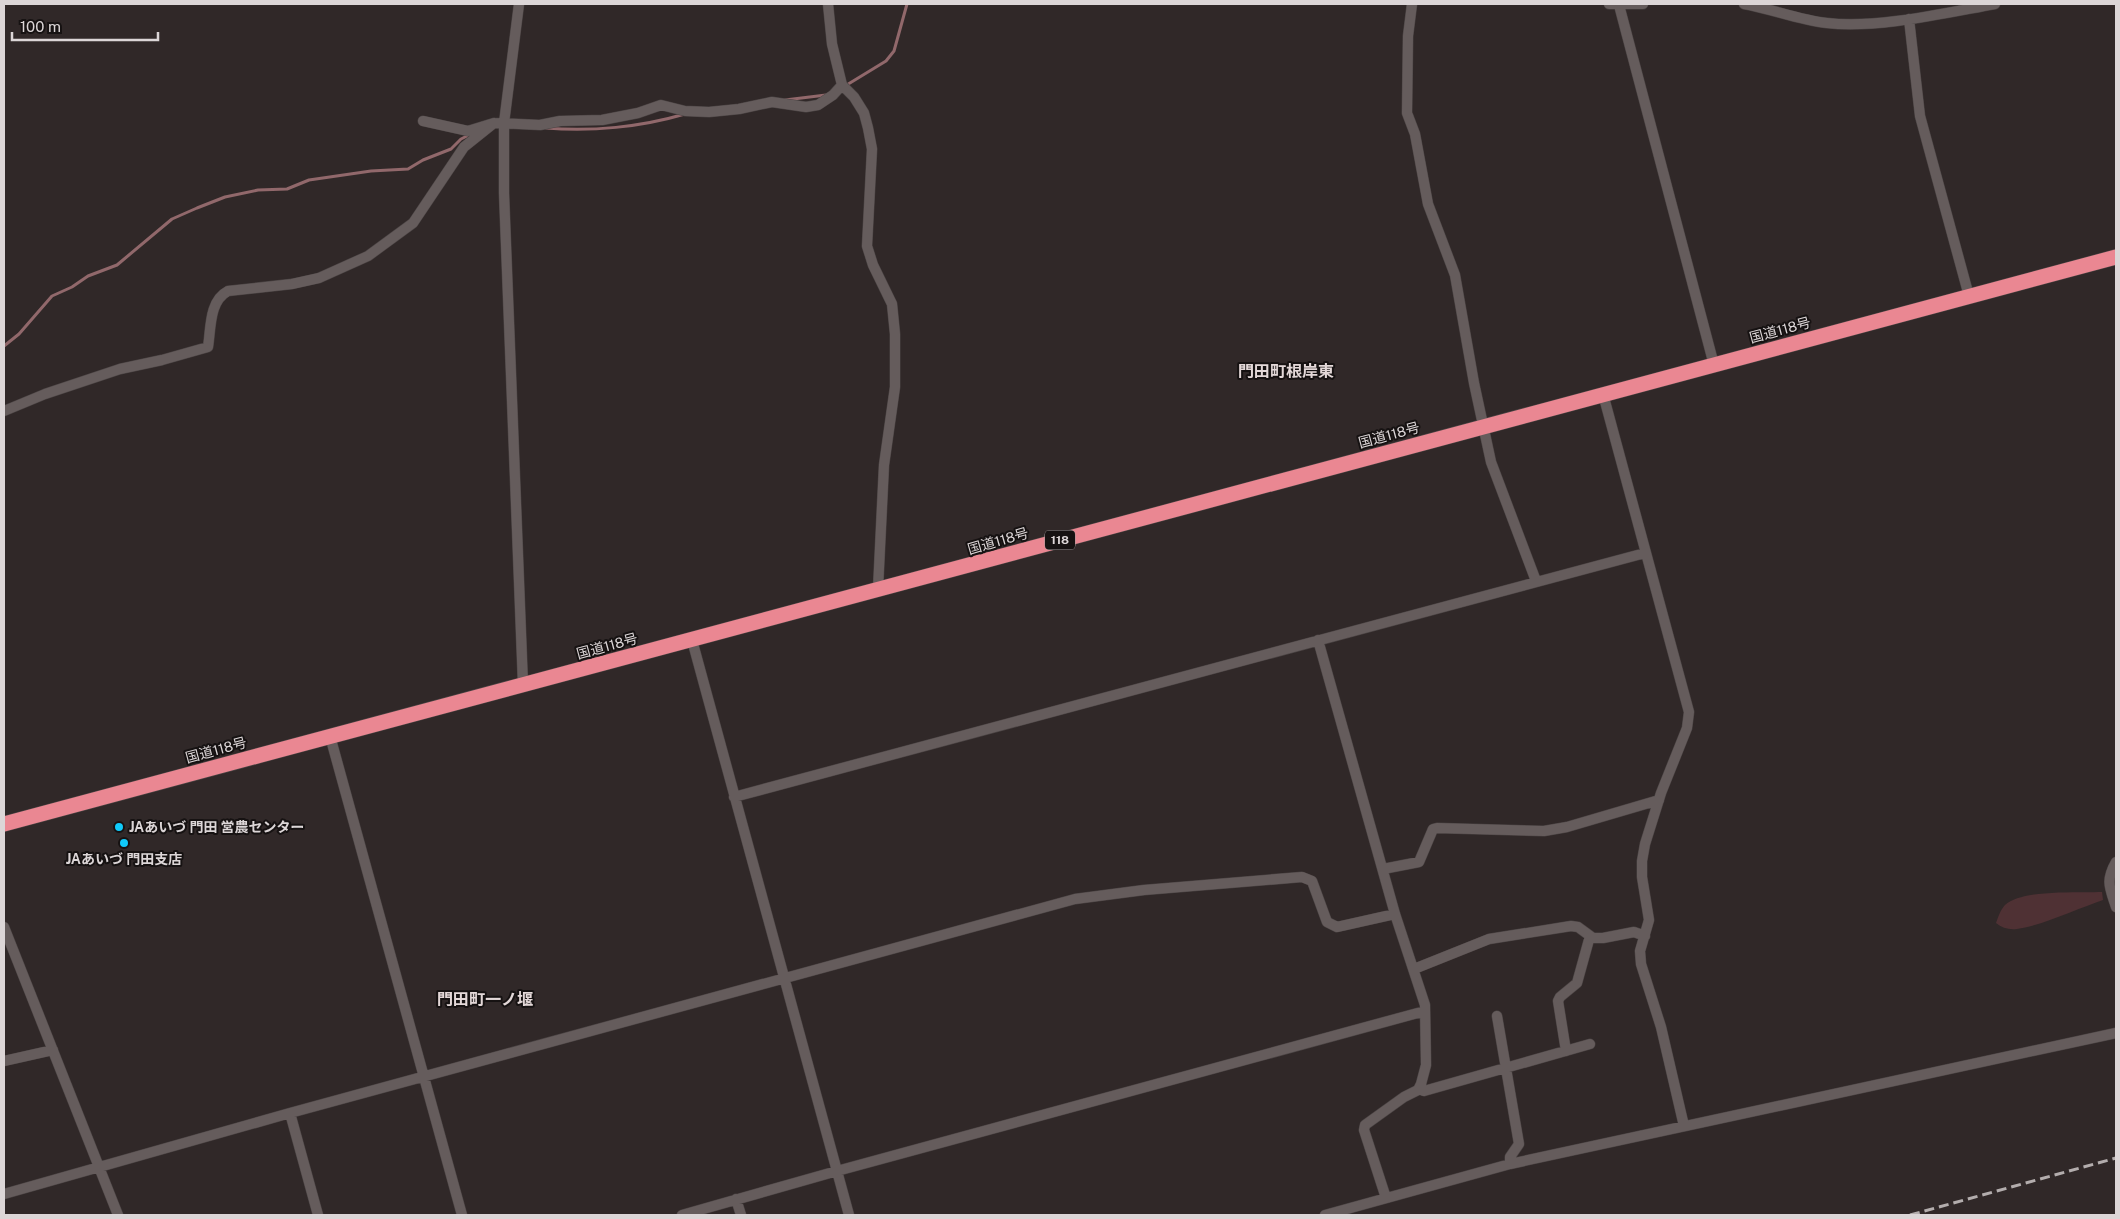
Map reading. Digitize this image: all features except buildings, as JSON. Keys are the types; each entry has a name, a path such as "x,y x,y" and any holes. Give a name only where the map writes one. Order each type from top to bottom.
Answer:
{"highway":[{"name":"国道118号","path":"4,824 2116,257"}],"street":[{"path":"519,4 499,123 504,193 523,685"},
{"path":"828,4 832,44 842,85 854,97 864,113 868,128 872,149 868,246 874,265 892,304 895,334 895,387 884,465 878,589"},
{"path":"1412,4 1408,36 1407,113 1415,134 1428,204 1455,275 1491,462 1536,581"},
{"path":"1643,4 1614,4 1714,364"},
{"path":"1744,4 1825,23 1847,25 1909,19 1995,4"},
{"path":"1909,19 1920,116 1969,296"},
{"path":"423,121 468,131 499,123 540,125 560,121 602,120 638,113 660,105 685,112 739,109 772,102 806,107 818,105 833,95 842,85"},
{"path":"4,411 45,394 120,369 208,347 214,306 219,296 228,291 292,284 319,278 368,256 413,223 464,147 499,123"},
{"path":"1603,394 1689,712 1687,728 1659,800 1645,844 1642,877 1648,920 1640,952 1641,964 1661,1027 1684,1126"},
{"path":"734,797 1645,553"},
{"path":"692,640 849,1215"},
{"path":"1318,640 1395,914 1422,994 1425,1011 1426,1065 1418,1089 1365,1125 1364,1130 1386,1198"},
{"path":"330,736 462,1215"},
{"path":"1383,869 1419,862 1433,829 1437,828 1544,831 1567,827 1659,800"},
{"path":"2116,862 2110,874 2116,907"},
{"path":"4,1194 1074,899 1302,878 1312,881 1327,922 1330,925 1337,927 1395,914"},
{"path":"1414,969 1483,941 1508,935 1571,926 1578,927 1590,936 1603,938 1634,932 1644,936"},
{"path":"4,927 118,1215"},
{"path":"1566,1051 1558,1001 1560,997 1577,983 1590,936"},
{"path":"682,1215 837,1170 1425,1011"},
{"path":"1497,1016 1519,1144 1510,1157 1510,1164"},
{"path":"1325,1215 1510,1164 2116,1033"},
{"path":"1418,1089 1424,1091 1590,1044"},
{"path":"4,1061 53,1050"},
{"path":"290,1114 318,1215"},
{"path":"736,1199 741,1215"}],"shaded area":[{"path":"2102,892 2103,900 2027,927 2011,929 1996,923 2005,905 2024,896 2051,893"}],"waterway":[{"path":"845,86 886,61 894,51 907,4"},
{"path":"785,100 826,95"},
{"path":"546,128 598,129 634,125 685,114"},
{"path":"4,346 19,334 52,296 72,287 88,276 117,265 172,219 225,197 258,190 287,189 309,180 371,171 408,169 423,160 451,149 461,139 471,134"}],"railway":[{"path":"1910,1215 2116,1158"}],"place":[{"name":"JAあいづ 門田 営農センター","path":"119,827"},
{"name":"JAあいづ 門田支店","path":"124,843"}],"district":[{"name":"門田町根岸東","path":"1286,371"},
{"name":"門田町一ノ堰","path":"485,999"}]}
